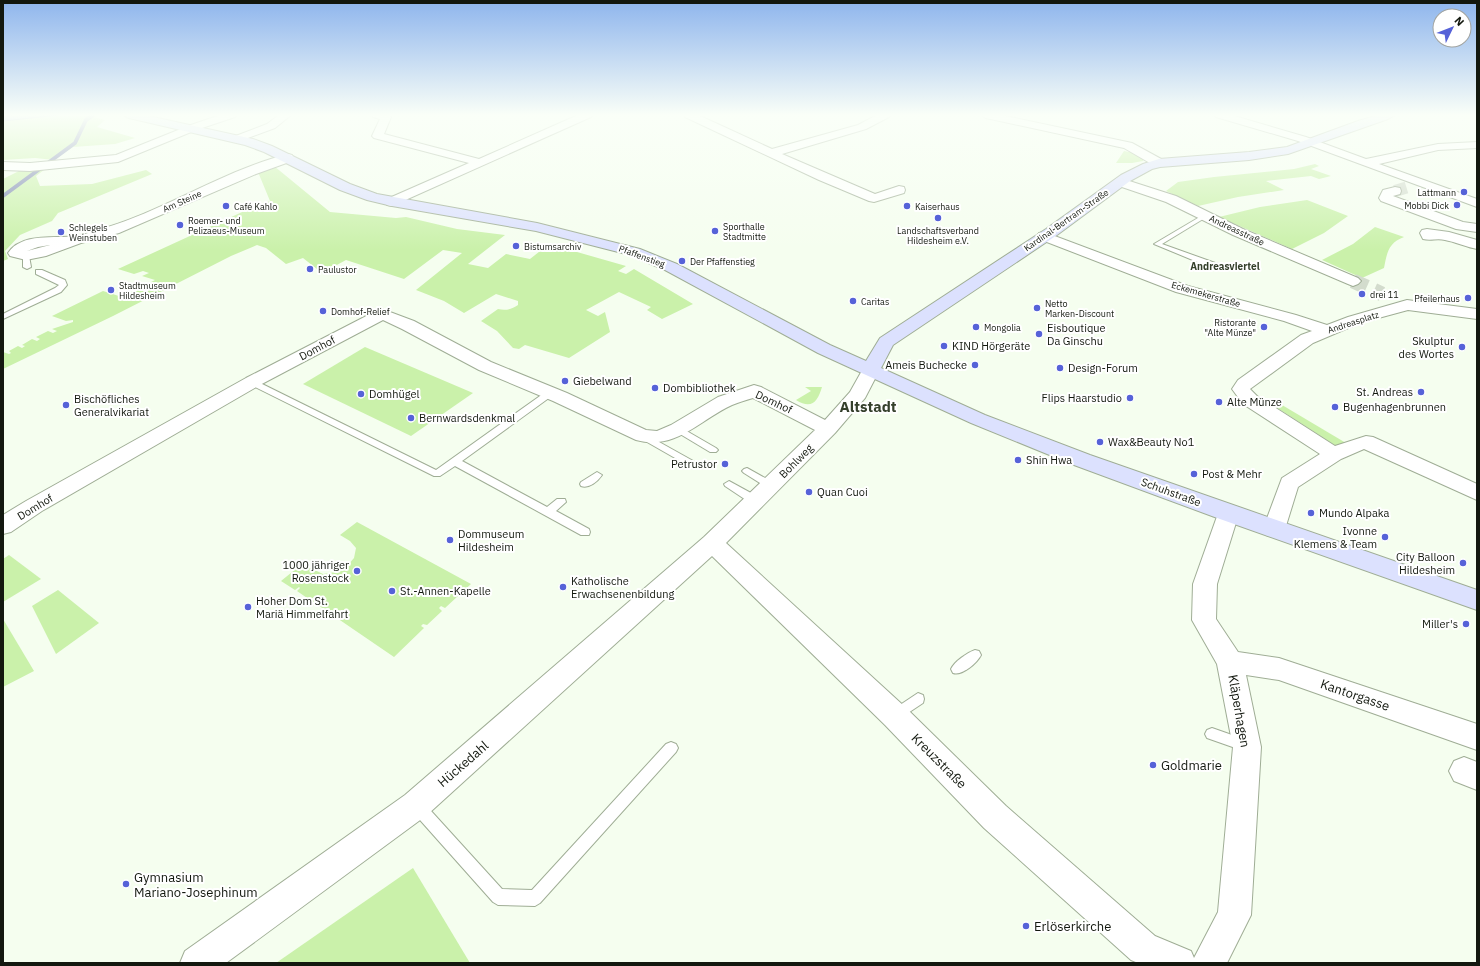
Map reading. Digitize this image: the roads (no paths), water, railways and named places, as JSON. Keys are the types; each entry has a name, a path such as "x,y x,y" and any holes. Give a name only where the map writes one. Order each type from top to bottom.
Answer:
{"street":[{"path":"3,166 30,167 93,160"},
{"name":"Am Steine","path":"26,262 76,240 114,230 252,171 282,160"},
{"name":"Pfaffenstieg","path":"292,160 345,187 392,202 497,219 597,241 635,252 671,267 808,340 870,371"},
{"path":"471,160 478,162"},
{"path":"392,202 406,197 482,160"},
{"path":"786,160 874,198 899,190"},
{"path":"1154,160 1159,163"},
{"name":"Kardinal-Bertram-Straße","path":"870,371 886,342 1074,217 1120,182 1145,167 1159,163 1192,160"},
{"path":"1357,160 1416,185 1477,203"},
{"path":"1365,163 1378,160"},
{"name":"Andreasstraße","path":"1120,182 1154,192 1238,232 1350,280"},
{"path":"1395,191 1388,193 1386,198 1461,226 1477,228"},
{"path":"1449,236 1461,226"},
{"path":"1428,236 1427,233 1449,236 1477,245"},
{"name":"Eckemekerstraße","path":"1044,236 1182,289 1290,318 1326,330"},
{"path":"1382,294 1407,305"},
{"name":"Andreasplatz","path":"1334,454 1250,400 1241,389 1244,384 1262,369 1307,339 1326,330 1407,305 1432,306 1477,314"},
{"name":"Domhof","path":"3,526 34,506 252,382 382,314 408,325 485,366 550,393 643,436 660,437 678,429 725,401 754,391 828,429"},
{"name":"Bohlweg","path":"712,543 772,486 828,429 858,394 870,371"},
{"name":"Schuhstraße","path":"870,371 978,419 1082,460 1477,600"},
{"path":"1274,529 1289,482 1334,454 1351,446 1366,442 1477,493"},
{"name":"Kläperhagen","path":"1209,963 1234,915 1247,747 1230,662 1204,620 1205,584 1228,513"},
{"name":"Kreuzstraße","path":"712,543 895,716 995,817 1143,948 1179,963"},
{"name":"Hückedahl","path":"197,963 416,805 712,543"},
{"name":"Kantorgasse","path":"1230,662 1279,669 1477,737"}],"lane":[{"path":"1205,216 1157,244 1215,266"},
{"path":"3,318 58,290 63,285 62,282 38,272"},
{"path":"252,382 437,474 550,393"},
{"path":"678,429 713,450"},
{"name":"Domhof","path":"643,436 692,464"},
{"path":"454,461 585,532"},
{"path":"747,471 772,486"},
{"path":"585,484 597,475"},
{"path":"729,484 756,501"},
{"path":"548,512 561,502"},
{"path":"956,669 976,654"},
{"path":"895,716 918,699"},
{"path":"1212,734 1247,747"},
{"path":"416,805 498,897 535,898 671,748"}],"waterway":[{"path":"3,196 52,160"}],"tunnel":[{"path":"1395,191 1411,186"},
{"path":"1353,281 1382,294"}],"place":[{"name":"Lattmann","path":"1464,192"},
{"name":"Mobbi Dick","path":"1457,205"},
{"name":"Café Kahlo","path":"226,206"},
{"name":"Kaiserhaus","path":"907,206"},
{"name":"Landschaftsverband Hildesheim e.V.","path":"938,218"},
{"name":"Roemer- und Pelizaeus-Museum","path":"180,225"},
{"name":"Sporthalle Stadtmitte","path":"715,231"},
{"name":"Schlegels Weinstuben","path":"61,232"},
{"name":"Bistumsarchiv","path":"516,246"},
{"name":"Der Pfaffenstieg","path":"682,261"},
{"name":"Paulustor","path":"310,269"},
{"name":"Stadtmuseum Hildesheim","path":"111,290"},
{"name":"drei 11","path":"1362,294"},
{"name":"Pfeilerhaus","path":"1468,298"},
{"name":"Caritas","path":"853,301"},
{"name":"Netto Marken-Discount","path":"1037,308"},
{"name":"Domhof-Relief","path":"323,311"},
{"name":"Mongolia","path":"976,327"},
{"name":"Ristorante \"Alte Münze\"","path":"1264,327"},
{"name":"Eisboutique Da Ginschu","path":"1039,334"},
{"name":"KIND Hörgeräte","path":"944,346"},
{"name":"Skulptur des Wortes","path":"1462,347"},
{"name":"Ameis Buchecke","path":"975,365"},
{"name":"Design-Forum","path":"1060,368"},
{"name":"Giebelwand","path":"565,381"},
{"name":"Dombibliothek","path":"655,388"},
{"name":"St. Andreas","path":"1421,392"},
{"name":"Domhügel","path":"361,394"},
{"name":"Flips Haarstudio","path":"1130,398"},
{"name":"Alte Münze","path":"1219,402"},
{"name":"Bischöfliches Generalvikariat","path":"66,405"},
{"name":"Bugenhagenbrunnen","path":"1335,407"},
{"name":"Bernwardsdenkmal","path":"411,418"},
{"name":"Wax&Beauty No1","path":"1100,442"},
{"name":"Shin Hwa","path":"1018,460"},
{"name":"Petrustor","path":"725,464"},
{"name":"Post & Mehr","path":"1194,474"},
{"name":"Quan Cuoi","path":"809,492"},
{"name":"Mundo Alpaka","path":"1311,513"},
{"name":"Ivonne Klemens & Team","path":"1385,537"},
{"name":"Dommuseum Hildesheim","path":"450,540"},
{"name":"City Balloon Hildesheim","path":"1463,563"},
{"name":"1000 jähriger Rosenstock","path":"357,571"},
{"name":"Katholische Erwachsenenbildung","path":"563,587"},
{"name":"St.-Annen-Kapelle","path":"392,591"},
{"name":"Hoher Dom St. Mariä Himmelfahrt","path":"248,607"},
{"name":"Miller's","path":"1466,624"},
{"name":"Goldmarie","path":"1153,765"},
{"name":"Gymnasium Mariano-Josephinum","path":"126,884"},
{"name":"Erlöserkirche","path":"1026,926"}],"district":[{"name":"Andreasviertel","path":"1225,266"},
{"name":"Altstadt","path":"868,406"}]}
